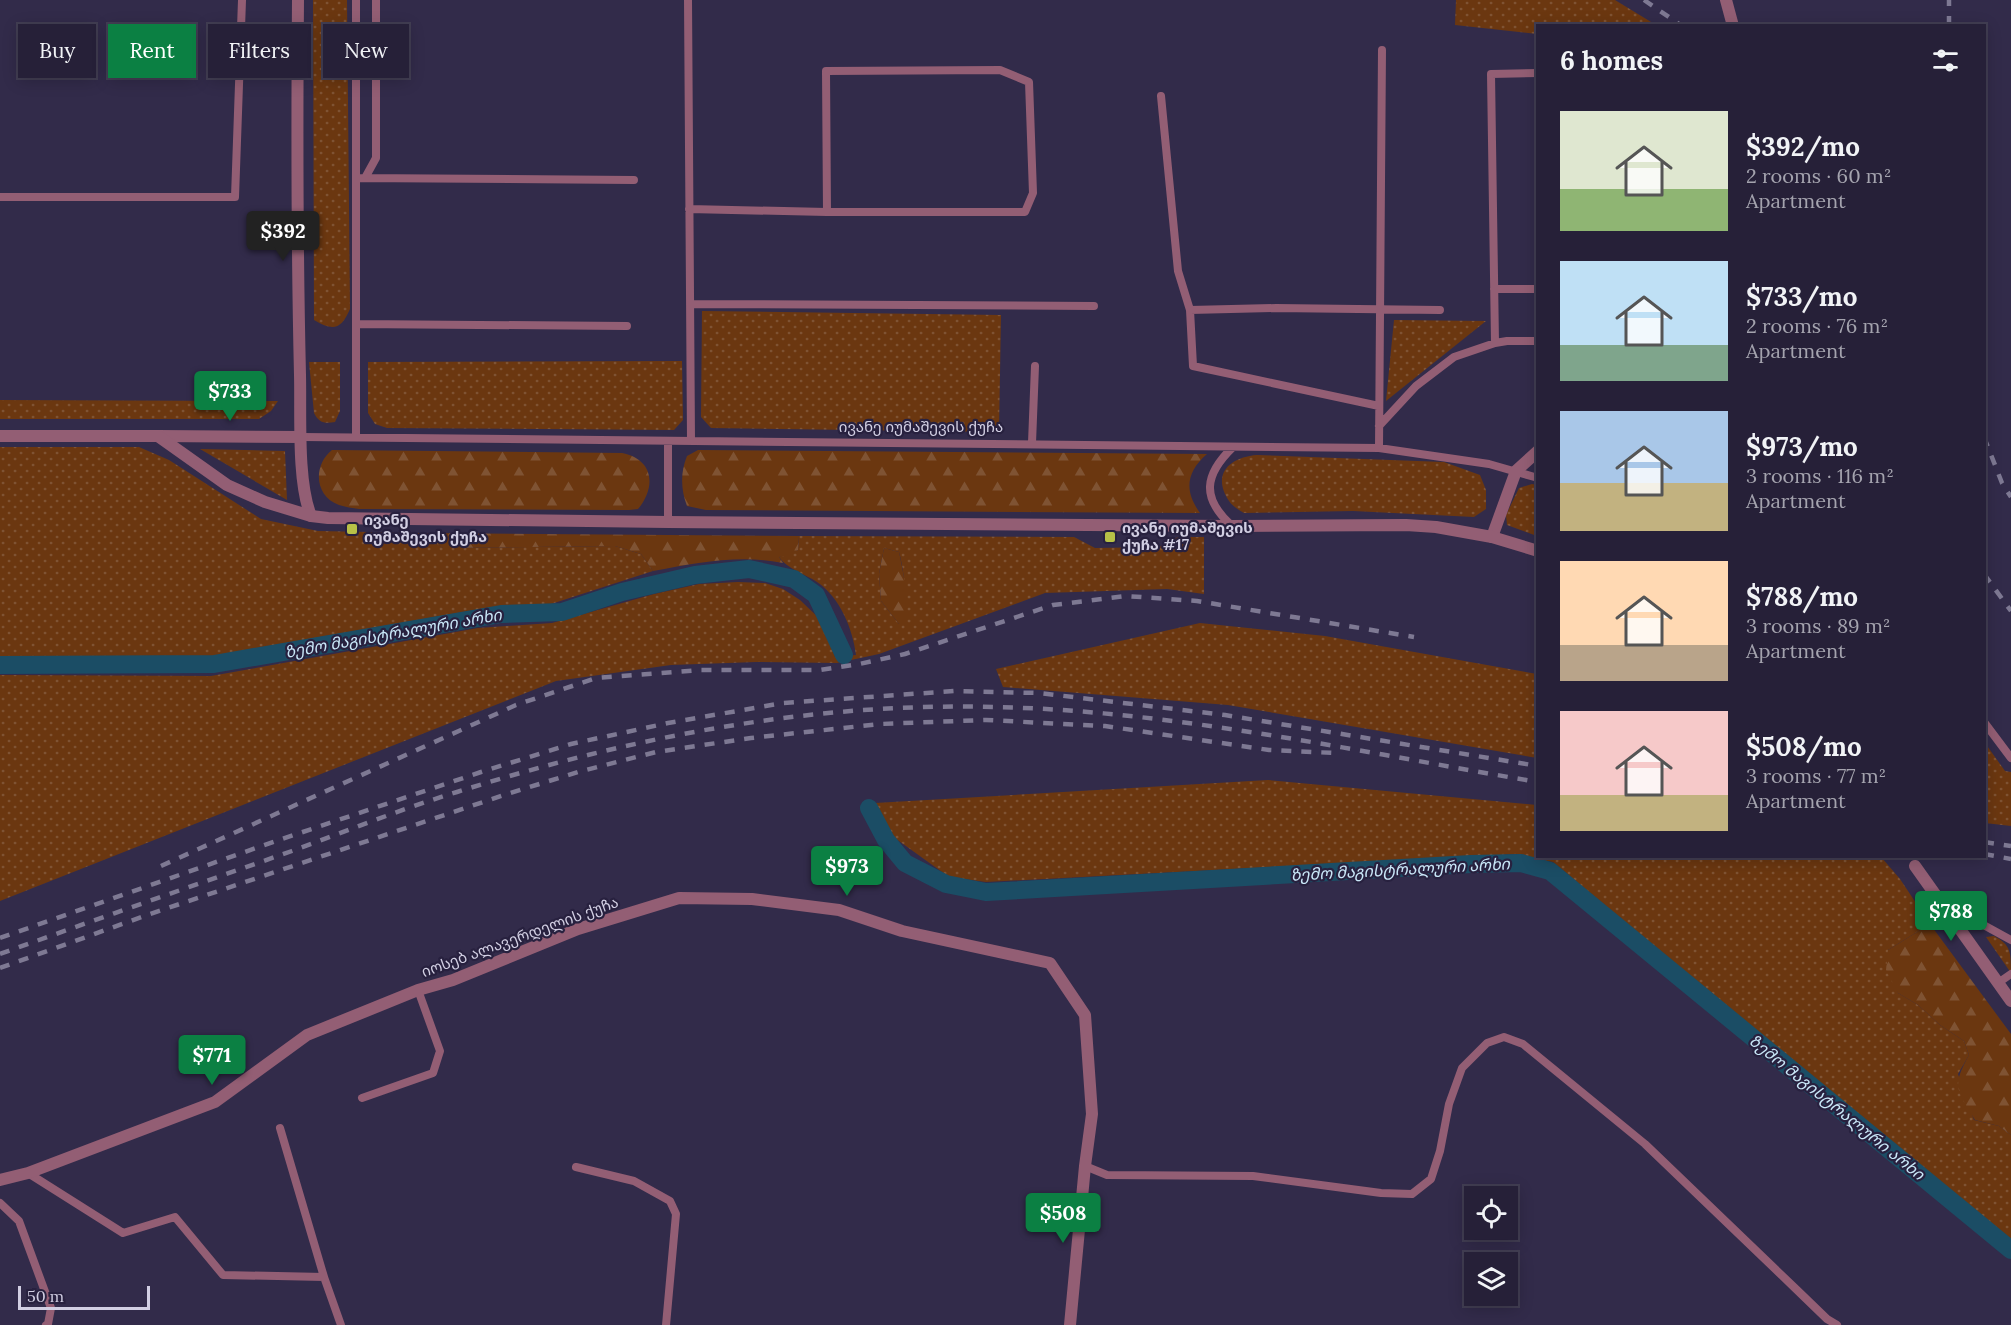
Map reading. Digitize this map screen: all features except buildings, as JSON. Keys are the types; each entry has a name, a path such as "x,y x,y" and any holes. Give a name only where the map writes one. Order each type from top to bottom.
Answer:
{"street":[{"path":"298,0 296,198 302,437 304,494 311,516"},
{"path":"1726,0 1732,24"},
{"name":"ივანე იუმაშევის ქუჩა","path":"0,436 302,437"},
{"path":"158,436 227,485 265,502 311,516 350,519 668,522 1406,525 1436,526 1492,537 1536,550"},
{"path":"1492,537 1516,471 1536,453"},
{"path":"1915,866 2011,1001"},
{"name":"იოსებ ალავერდელის ქუჩა","path":"0,1180 28,1173 215,1102 307,1035 418,990 453,980 578,929 679,898 752,899 839,910 902,931 1050,963 1085,1015 1092,1114 1070,1325"}],"lane":[{"path":"0,197 235,198 242,0"},
{"path":"356,0 360,177 356,436"},
{"path":"360,177 376,158 376,0"},
{"path":"688,0 691,440"},
{"path":"1379,447 1382,50"},
{"path":"689,209 827,212 1025,212 1033,193 1029,82 1000,70 826,71 827,212"},
{"path":"1495,343 1491,74 1536,73"},
{"path":"1161,96 1178,271 1190,310 1193,366 1378,405"},
{"path":"360,177 634,180"},
{"path":"1494,289 1536,289"},
{"path":"690,304 1094,306"},
{"path":"1190,310 1276,308 1440,310"},
{"path":"356,324 627,326"},
{"path":"1379,426 1416,386 1454,357 1495,343 1536,341"},
{"path":"1032,443 1035,366"},
{"name":"ივანე იუმაშევის ქუჩა","path":"302,437 1379,447 1489,464 1536,477"},
{"path":"668,441 668,522"},
{"path":"1232,526 1213,506 1209,483 1220,459 1233,447"},
{"path":"1986,725 2011,758"},
{"path":"1947,910 1969,917 2011,940"},
{"path":"1998,983 2011,974"},
{"path":"362,1098 433,1073 440,1051 418,990"},
{"path":"1085,1166 1107,1175 1253,1176 1380,1193 1412,1194 1431,1179 1440,1151 1449,1104 1462,1068 1487,1043 1504,1037 1523,1044 1645,1144 1820,1312 1837,1325"},
{"path":"280,1128 324,1277 341,1325"},
{"path":"576,1167 634,1181 670,1201 676,1214 666,1325"},
{"path":"28,1173 123,1233 175,1217 223,1275 324,1277"},
{"path":"0,1203 18,1221 27,1243 51,1308 46,1325"}],"green space":[{"path":"313,0 347,0 347,24 323,24 323,78 348,78 350,309 340,325 331,327 314,320"},
{"path":"1456,0 1615,0 1654,24 1536,24 1536,34 1455,25"},
{"path":"702,311 1001,315 999,432 711,428 701,417"},
{"path":"1394,320 1486,321 1386,401"},
{"path":"682,361 683,420 674,430 387,428 375,424 368,413 368,362"},
{"path":"309,362 340,362 340,411 335,422 323,422 314,413"},
{"path":"0,400 278,401 271,411 259,419 0,419"},
{"path":"0,447 139,447 169,460 261,519 318,531 420,533 443,548 615,546 641,554 653,571 551,604 469,611 213,656 0,656"},
{"path":"200,449 285,451 287,500"},
{"path":"332,450 622,453 632,456 646,467 649,483 648,491 638,509 629,510 359,509 341,506 331,501 321,488 319,472 326,456"},
{"path":"698,450 1207,454 1195,468 1190,482 1191,497 1200,513 706,510 687,506 683,494 682,475 687,456"},
{"path":"1247,456 1444,462 1480,475 1486,490 1486,509 1474,517 1353,511 1244,513 1229,501 1222,483 1223,475 1232,463"},
{"path":"1536,485 1536,536 1507,525 1506,515 1519,488"},
{"path":"420,533 799,536 798,550 787,556 779,557 783,563 734,559 653,571 641,554 615,546 443,548"},
{"path":"799,536 1074,537 1095,548 1159,547 1178,537 1204,537 1204,594 1167,589 1045,593 879,654 837,663 756,662 671,665 556,681 0,901 0,675 211,676 478,628 552,623 654,594 699,584 738,582 765,583 783,589 800,600 823,622 835,657 856,655 852,635 844,615 832,596 817,582 791,568 779,557 798,550","holes":["884,548 899,552 904,588 899,624 881,601 879,574"]},
{"path":"884,548 899,552 902,566 906,611 899,624 881,601 879,574"},
{"path":"1200,623 1325,636 1536,674 1536,758 1228,705 1003,687 996,669"},
{"path":"1986,744 2005,771 2011,772 2011,826 1986,823"},
{"path":"1268,780 1536,805 1536,858 1882,858 1900,879 1930,924 1888,950 1898,993 1918,1005 1940,1025 1964,1041 1969,1055 1958,1074 1974,1120 1999,1126 2011,1135 2011,1242 1553,862 1516,854 986,882 949,877 892,836 875,803"},
{"path":"1930,924 2011,1034 2011,1135 1999,1126 1975,1120 1958,1088 1960,1074 1969,1055 1964,1041 1940,1025 1918,1005 1898,993 1886,970 1888,950"},
{"path":"1994,936 2009,950 2011,973 1986,937"}],"waterway":[{"name":"ზემო მაგისტრალური არხი","path":"0,665 214,664 501,614 562,612 622,592 695,575 749,569 794,579 816,595 844,655"},
{"name":"ზემო მაგისტრალური არხი","path":"869,808 886,840 905,863 946,884 986,892 1471,864 1521,863 1550,871 2011,1250"}],"railway":[{"path":"1644,0 1679,24"},
{"path":"1949,0 1949,24"},
{"path":"1986,442 2002,483 2011,497"},
{"path":"1986,577 2011,611"},
{"path":"161,866 516,705 596,678 700,670 820,670 859,664 905,654 1053,605 1126,596 1197,601 1414,637"},
{"path":"0,938 276,841 571,744 668,723 783,703 954,691 1039,693 1225,715 1536,766"},
{"path":"0,954 395,813 523,772 655,740 790,717 858,710 926,707 1063,710 1132,716 1268,735 1536,782"},
{"path":"0,968 150,914 504,795 578,772 656,752 751,738 880,724 986,720 1105,726 1269,750 1335,753"},
{"path":"1986,842 2011,846"},
{"path":"1986,854 2011,859"}],"place":[{"name":"ივანე იუმაშევის ქუჩა","path":"352,529"},
{"name":"ივანე იუმაშევის ქუჩა #17","path":"1110,537"}]}
